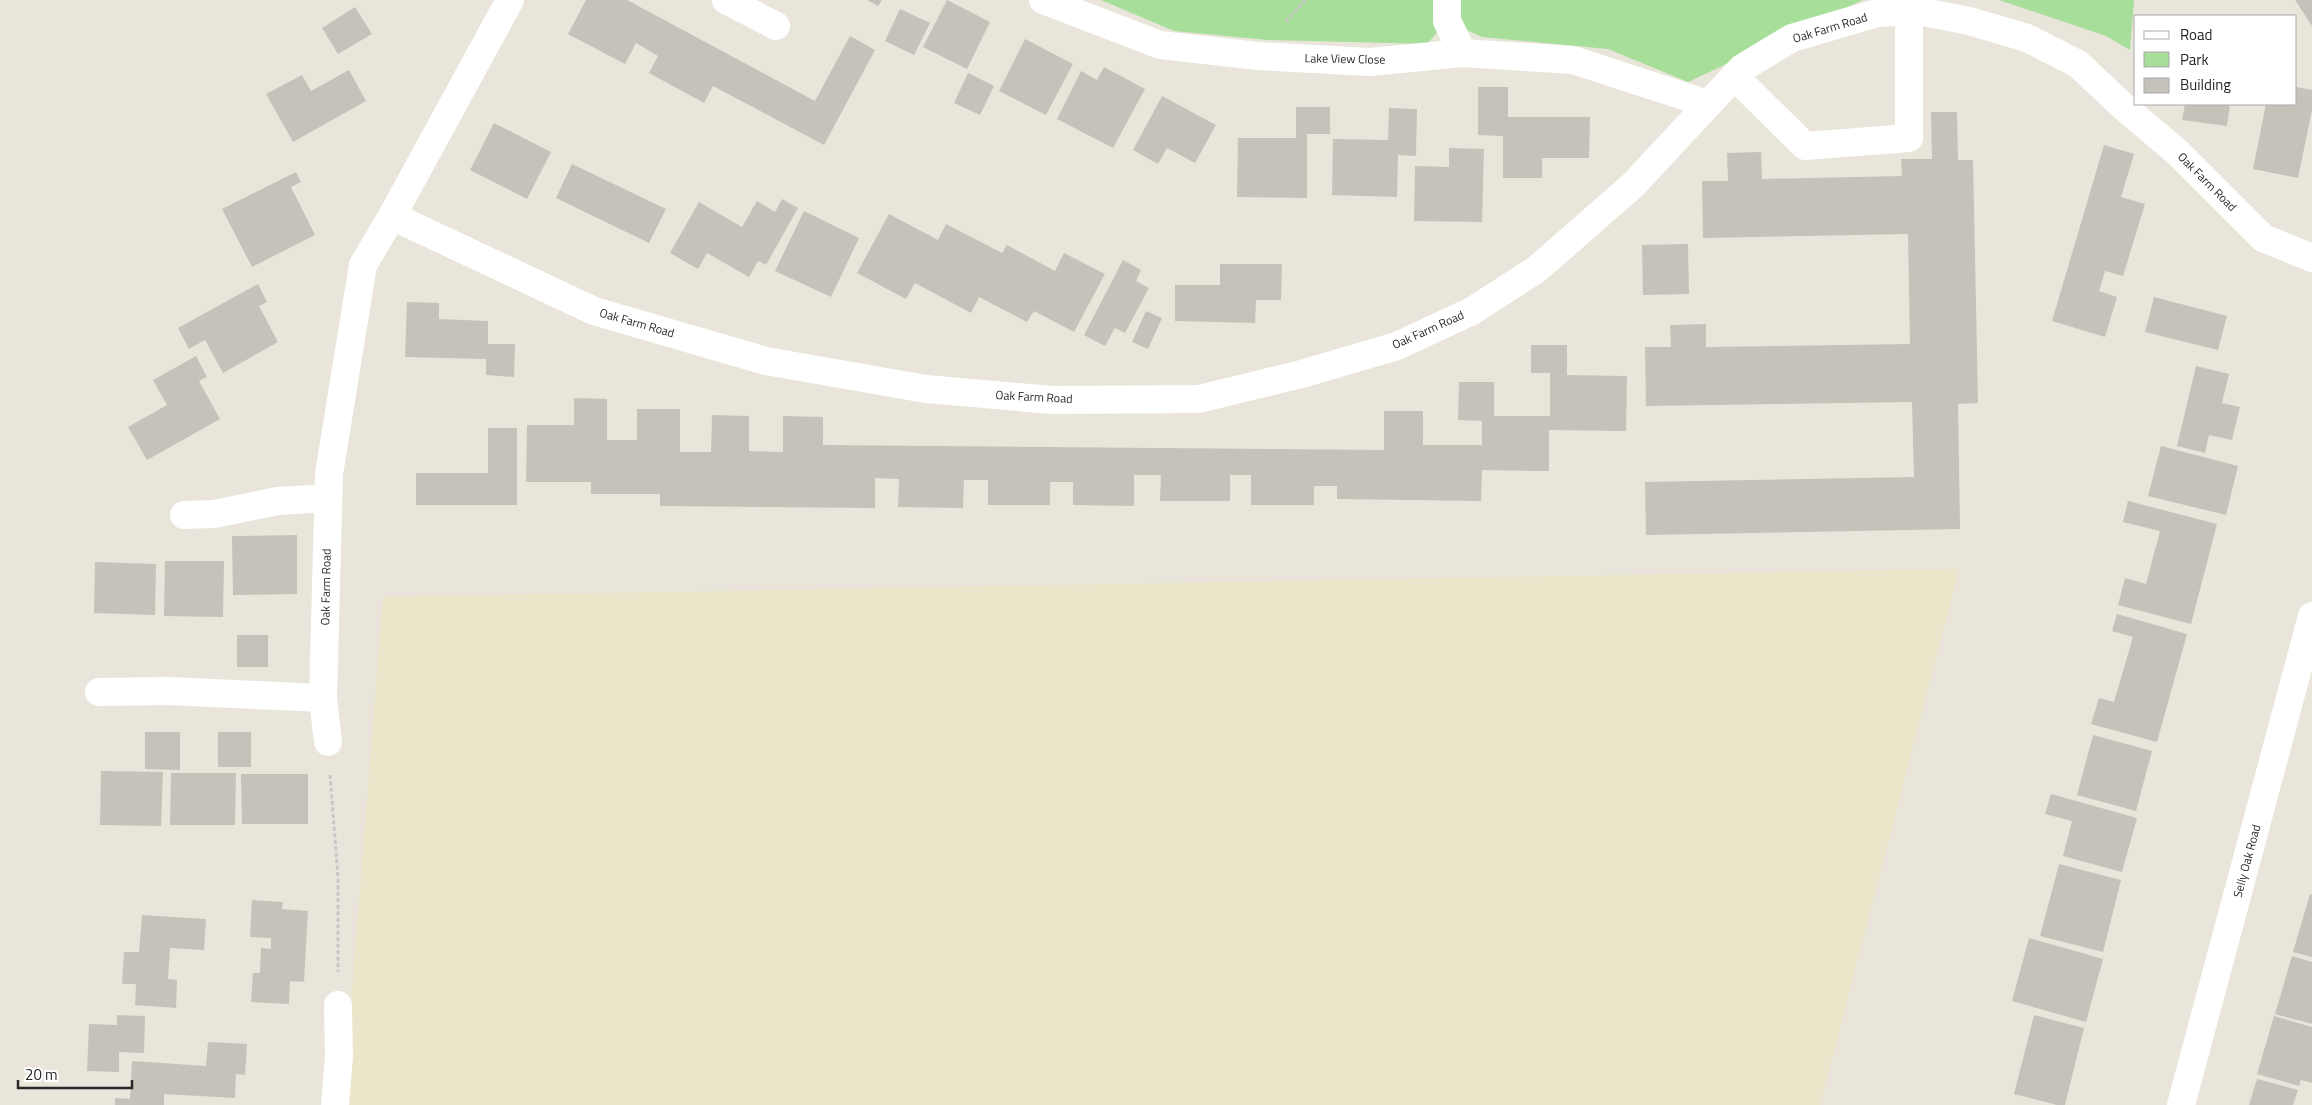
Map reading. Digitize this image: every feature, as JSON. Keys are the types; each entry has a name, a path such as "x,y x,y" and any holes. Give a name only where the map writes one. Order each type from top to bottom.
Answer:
{"street":[{"name":"Oak Farm Road","path":"328,742 323,698 329,474 363,265 392,216 510,0"},
{"path":"726,0 776,26"},
{"name":"Lake View Close","path":"1043,0 1160,45 1258,56 1370,62 1463,53 1573,60 1708,104"},
{"path":"1447,0 1447,21 1463,53"},
{"name":"Oak Farm Road","path":"392,216 594,311 766,362 926,389 1052,400 1199,399 1305,373 1397,346 1472,311 1537,269 1626,192 1742,68 1792,38 1877,13 1920,11 1969,20 2027,38 2078,64 2125,108 2177,152 2263,238 2312,258"},
{"path":"1734,76 1805,146 1909,138 1909,12"},
{"path":"184,515 214,514 278,501 328,498"},
{"name":"Selly Oak Road","path":"2181,1105 2312,616"},
{"path":"99,692 168,691 323,698"},
{"path":"336,1105 340,1057 338,1005"}],"path":[{"path":"328,742 338,877 338,1005"}],"shaded area":[{"path":"1959,569 1820,1105 343,1105 383,597"}],"green space":[{"path":"1101,0 1863,0 1688,82 1608,49 1482,37 1447,21 1427,44 1268,40 1174,31"},
{"path":"1999,0 2134,0 2130,50 2106,36"}],"building":[{"path":"586,0 627,0 815,101 850,36 875,50 824,145 713,86 704,103 649,73 658,56 636,43 625,64 568,34"},
{"path":"867,0 882,0 878,6"},
{"path":"947,0 990,22 967,69 923,47"},
{"path":"2295,0 2312,0 2312,26"},
{"path":"355,7 372,34 338,54 322,28"},
{"path":"900,9 930,23 914,55 885,41"},
{"path":"1025,39 1073,64 1046,115 999,91"},
{"path":"1104,67 1145,89 1113,148 1057,119 1081,71 1097,80"},
{"path":"349,70 366,101 293,142 266,94 302,75 311,91"},
{"path":"968,73 994,86 980,115 954,103"},
{"path":"1478,87 1508,87 1508,117 1590,117 1589,158 1542,158 1542,178 1503,178 1503,136 1478,135"},
{"path":"2297,87 2312,90 2312,110 2298,178 2253,169 2266,105 2297,105"},
{"path":"1162,96 1216,125 1195,163 1167,148 1158,164 1133,150"},
{"path":"2185,105 2230,105 2227,126 2182,120"},
{"path":"1296,107 1330,107 1330,134 1307,134 1307,198 1237,197 1238,138 1296,138"},
{"path":"1389,108 1417,109 1416,156 1398,155 1397,197 1332,195 1333,139 1388,140"},
{"path":"1931,112 1957,112 1958,160 1973,160 1978,403 1958,404 1960,529 1646,535 1645,482 1914,477 1912,402 1646,406 1645,347 1671,347 1670,325 1706,324 1706,347 1910,344 1908,234 1703,238 1702,181 1728,181 1727,153 1761,152 1762,179 1902,176 1901,159 1932,159"},
{"path":"494,123 551,152 527,199 470,170"},
{"path":"2104,145 2134,154 2121,197 2145,204 2123,276 2105,271 2099,291 2117,297 2105,337 2052,321"},
{"path":"1449,148 1484,149 1482,222 1414,221 1415,166 1449,167"},
{"path":"572,164 666,209 649,243 556,198"},
{"path":"296,172 301,182 291,187 315,235 252,267 222,209"},
{"path":"782,199 798,208 766,265 758,261 749,277 707,253 698,269 670,253 699,202 742,227 757,201 775,212"},
{"path":"804,211 859,238 831,297 775,271"},
{"path":"889,214 938,240 946,224 1002,253 1007,245 1055,271 1064,253 1105,274 1074,332 1034,311 1027,322 979,297 971,313 915,283 906,299 857,273"},
{"path":"1688,244 1689,294 1643,295 1642,245"},
{"path":"1123,260 1141,270 1136,281 1149,288 1125,333 1115,328 1105,346 1084,335"},
{"path":"1220,264 1282,264 1281,300 1256,300 1255,323 1175,321 1175,285 1220,285"},
{"path":"258,284 267,302 259,306 278,342 223,373 205,340 189,349 178,328"},
{"path":"2154,297 2227,316 2218,350 2145,332"},
{"path":"407,302 439,303 439,319 488,321 488,344 515,344 514,377 486,375 486,359 405,357"},
{"path":"1146,311 1162,318 1148,349 1132,342"},
{"path":"1531,345 1567,345 1567,375 1627,376 1626,431 1549,430 1549,471 1482,470 1481,501 1337,499 1337,486 1314,486 1314,505 1251,505 1251,475 1230,475 1230,501 1160,501 1161,475 1134,475 1134,506 1073,505 1073,482 1050,482 1050,505 988,505 988,480 964,480 963,508 898,507 899,479 875,478 875,508 660,506 660,494 591,494 591,482 526,482 527,425 574,425 574,398 607,399 607,440 637,440 637,409 680,409 680,452 711,452 712,415 749,416 749,451 783,452 783,416 823,417 823,445 1384,450 1384,411 1423,411 1423,445 1482,445 1482,421 1458,420 1459,382 1494,382 1494,416 1550,416 1550,373 1531,373"},
{"path":"196,356 207,377 199,381 220,419 147,460 128,427 167,405 153,380"},
{"path":"2196,366 2229,374 2222,403 2240,407 2232,440 2209,435 2205,453 2177,446"},
{"path":"488,428 517,428 517,505 416,505 416,473 488,473"},
{"path":"2161,446 2238,466 2226,515 2148,496"},
{"path":"2128,501 2217,524 2191,624 2118,605 2125,578 2146,584 2160,531 2123,522"},
{"path":"297,535 297,594 233,595 232,536"},
{"path":"165,561 224,561 223,617 164,616"},
{"path":"95,562 156,564 155,615 94,613"},
{"path":"2117,614 2187,634 2157,742 2091,724 2099,698 2114,702 2133,637 2112,631"},
{"path":"237,635 268,635 268,667 237,667"},
{"path":"145,732 180,732 180,770 145,769"},
{"path":"218,732 251,732 251,767 218,767"},
{"path":"2093,735 2152,751 2136,811 2077,795"},
{"path":"101,771 163,772 161,826 100,825"},
{"path":"171,773 236,773 235,825 170,825"},
{"path":"241,774 308,774 308,824 242,824"},
{"path":"2051,794 2137,818 2122,872 2063,856 2072,821 2045,814"},
{"path":"2059,864 2121,880 2103,952 2040,936"},
{"path":"2310,894 2312,895 2312,957 2293,952"},
{"path":"252,900 283,902 282,909 308,911 304,982 290,981 289,1004 251,1002 253,973 260,973 261,948 271,949 271,938 250,937"},
{"path":"142,915 206,919 204,950 170,948 168,979 177,980 176,1008 135,1005 136,984 122,984 124,952 139,952"},
{"path":"2029,938 2103,959 2086,1022 2012,1001"},
{"path":"2292,956 2312,962 2312,1024 2275,1014"},
{"path":"117,1015 145,1016 144,1053 119,1052 119,1072 87,1071 89,1024 117,1025"},
{"path":"2034,1015 2084,1028 2065,1105 2057,1105 2014,1094"},
{"path":"2274,1016 2312,1027 2312,1083 2301,1080 2299,1086 2257,1074"},
{"path":"208,1042 247,1044 245,1075 236,1074 235,1098 164,1094 164,1105 115,1105 115,1098 130,1099 132,1061 206,1066"},
{"path":"2257,1079 2298,1090 2293,1105 2249,1105"}]}
